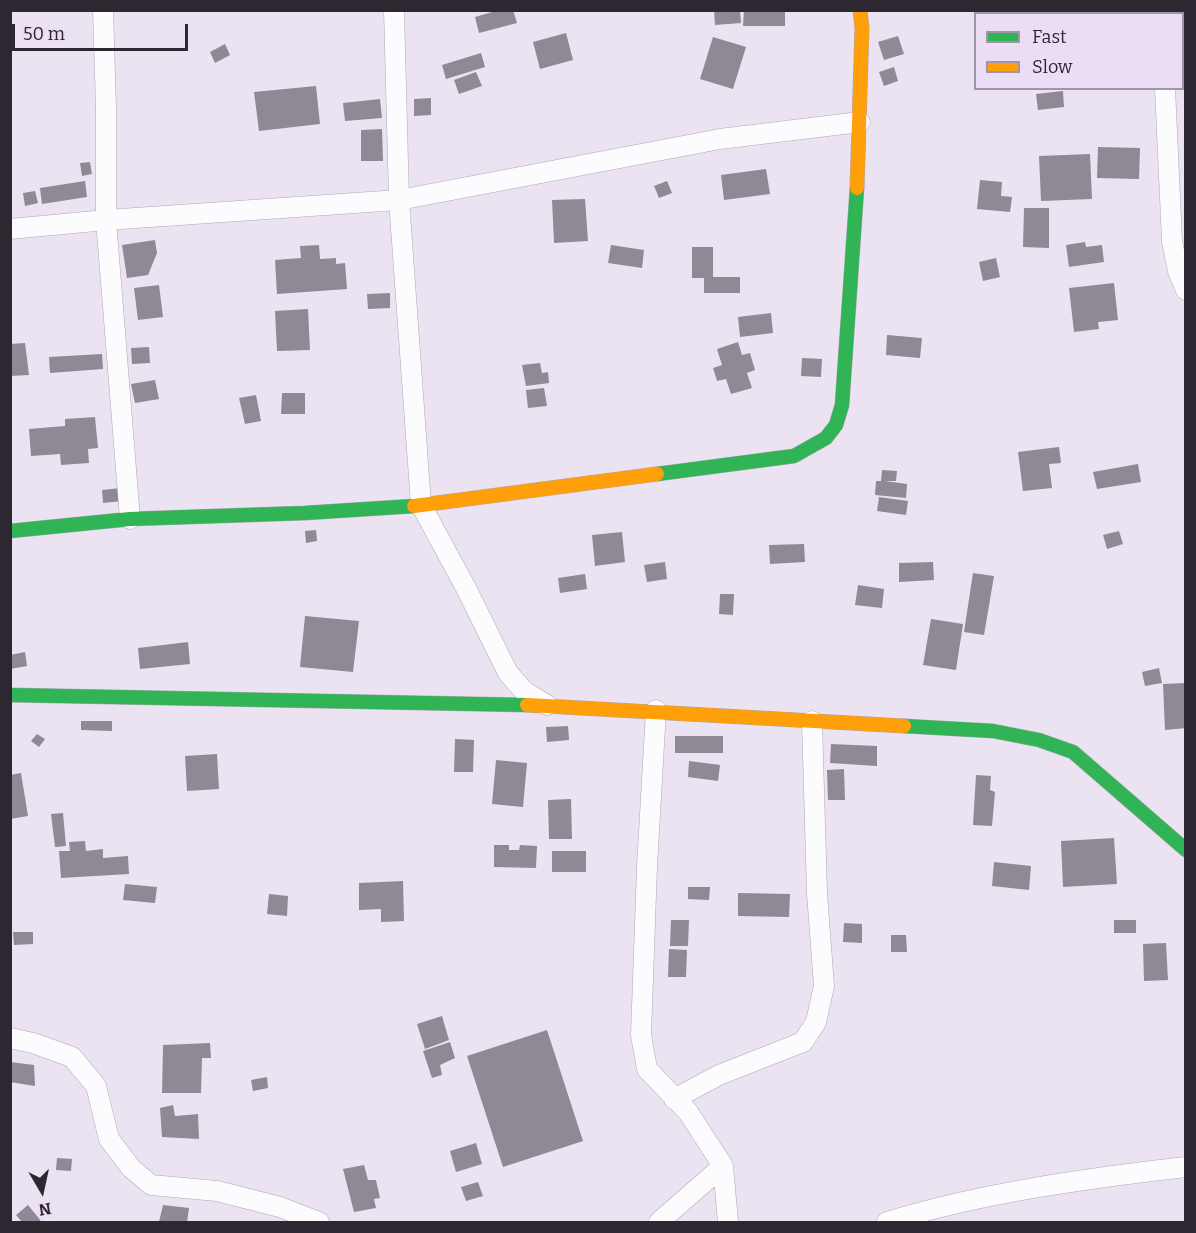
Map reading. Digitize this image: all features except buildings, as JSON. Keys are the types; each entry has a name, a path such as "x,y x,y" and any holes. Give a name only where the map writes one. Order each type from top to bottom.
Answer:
{"street":[{"path":"103,10 106,220 130,519"},
{"path":"394,10 399,200 421,505 508,673 524,691 547,705"},
{"path":"10,531 130,519 305,513 421,505 794,456 818,444 830,435 840,420 852,304 860,122 860,10"},
{"path":"1166,90 1172,241 1178,271 1185,290"},
{"path":"10,230 106,220 399,200 720,139 860,122"},
{"path":"10,695 547,705 993,731 1039,740 1073,752 1185,850"},
{"path":"656,710 641,1035 647,1069 688,1112 723,1166 728,1222"},
{"path":"674,1099 719,1075 803,1042 816,1022 824,986 812,721"},
{"path":"10,1038 33,1042 72,1056 96,1086 109,1139 131,1168 151,1185 217,1191 280,1207 319,1222"},
{"path":"659,1222 723,1166"},
{"path":"887,1222 976,1200 1106,1176 1185,1167"}],"traffic: fast":[{"path":"657,474 794,456 826,438 836,425 842,405 857,188"},
{"path":"10,531 130,519 305,513 414,506"},
{"path":"10,695 527,705"},
{"path":"904,726 993,731 1039,740 1073,752 1186,850"}],"traffic: slow":[{"path":"857,188 862,28 860,10"},
{"path":"414,506 657,474"},
{"path":"527,705 904,726"}]}
